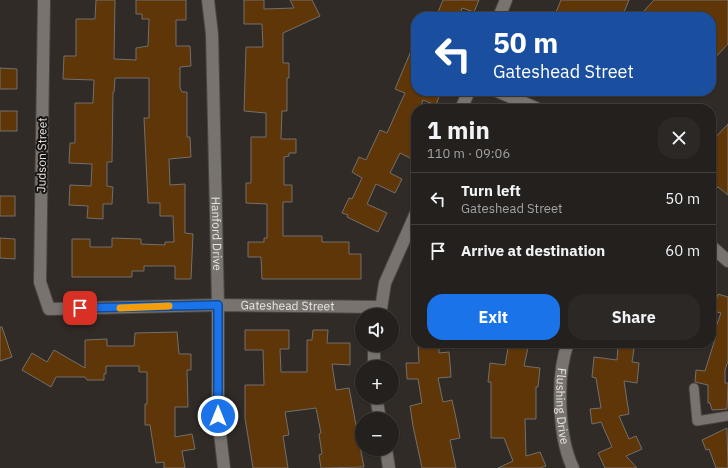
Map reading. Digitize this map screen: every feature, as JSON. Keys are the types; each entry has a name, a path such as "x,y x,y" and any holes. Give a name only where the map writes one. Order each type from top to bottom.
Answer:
{"street":[{"name":"Judson Street","path":"44,0 40,282 49,309"},
{"name":"Hanford Drive","path":"208,0 212,34 218,305 218,416 224,468"},
{"path":"501,12 506,0"},
{"path":"509,96 527,104"},
{"path":"381,308 385,283 411,224"},
{"path":"716,250 728,261"},
{"name":"Gateshead Street","path":"49,309 218,305 355,310"},
{"name":"Flushing Drive","path":"566,348 564,355 560,414 573,468"},
{"path":"387,456 389,468"}],"lane":[{"path":"694,388 697,421 728,416"}],"building":[{"path":"96,0 115,0 114,59 136,60 136,48 148,46 149,19 142,19 142,14 136,14 136,0 186,0 186,20 176,20 176,46 190,46 191,66 180,67 180,88 182,92 187,92 187,137 190,137 191,157 169,159 170,185 185,184 185,233 193,234 191,279 175,279 175,266 144,266 144,271 132,271 132,277 72,277 72,239 90,239 90,247 112,247 112,238 141,239 141,244 165,245 165,242 174,242 173,216 160,216 160,203 148,203 144,118 149,118 149,78 115,78 113,92 112,162 107,162 107,186 113,187 112,204 103,204 103,219 87,218 88,206 69,205 70,185 91,186 92,164 69,163 70,143 75,143 75,103 93,103 94,80 63,79 64,56 76,56 76,19 95,19"},
{"path":"244,0 264,0 264,9 294,8 290,0 312,0 320,16 283,33 283,63 289,63 289,78 287,78 287,111 282,111 281,139 296,139 296,153 289,153 289,156 284,157 284,185 292,185 292,202 283,202 283,236 322,236 322,242 349,242 349,254 361,254 361,279 262,279 261,257 248,257 248,242 264,242 264,238 267,238 267,204 246,203 246,183 251,183 251,137 266,137 266,113 244,111 246,47 263,47 262,24 244,24"},
{"path":"443,0 479,0 474,12 462,8 461,12 438,12"},
{"path":"561,0 629,0 624,12 556,12"},
{"path":"654,0 728,0 728,44 716,57 716,12 644,11"},
{"path":"411,51 411,96 439,96 436,104 423,100 422,104 411,104 411,158 400,153 390,173 402,179 395,193 376,184 367,204 387,213 378,232 347,217 348,215 342,213 349,198 352,199 362,178 352,172 359,157 366,160 380,130 387,133 405,93 395,89"},
{"path":"0,68 17,69 17,89 0,89"},
{"path":"0,111 17,111 17,131 0,131"},
{"path":"728,124 728,195 718,187 716,189 716,137"},
{"path":"0,196 15,196 15,216 0,216"},
{"path":"0,238 15,239 15,259 0,258"},
{"path":"718,294 728,297 728,361 725,370 725,383 728,383 727,409 712,410 710,403 708,403 708,385 695,382 696,370 705,371 712,348 716,348 716,327 721,313 716,312 716,301"},
{"path":"0,327 2,327 12,357 0,361"},
{"path":"245,330 289,330 289,349 280,349 281,372 307,372 307,340 312,340 313,330 328,330 327,343 350,343 350,365 332,364 336,390 349,388 355,420 355,456 362,456 364,467 321,468 319,455 322,454 319,434 321,433 316,408 285,412 289,435 283,436 288,468 253,468 245,418 245,385 264,385 263,350 245,350"},
{"path":"177,332 179,354 191,354 191,370 187,370 188,407 175,407 175,437 192,434 195,449 182,451 185,468 164,468 164,462 156,463 150,425 145,425 145,404 147,404 147,372 139,372 139,366 106,366 104,380 87,380 85,377 56,377 51,387 22,370 32,353 47,362 54,350 85,368 85,340 107,339 107,346 134,346 135,333"},
{"path":"418,348 439,348 439,353 449,352 451,377 438,378 443,402 452,400 460,438 450,440 456,468 422,468 410,406 422,403 418,379 407,379 406,363 419,363"},
{"path":"508,348 528,348 524,366 540,368 538,387 536,387 536,419 525,419 526,456 540,452 546,466 540,468 498,468 513,461 504,438 491,438 491,382 488,382 490,363 505,365"},
{"path":"618,348 634,349 632,362 639,363 637,383 624,381 629,414 619,416 629,439 636,436 642,449 626,456 637,468 605,468 598,453 612,447 601,422 592,424 590,409 601,408 596,378 592,377 594,357 617,360"},
{"path":"727,428 728,468 716,468 709,449 706,450 702,440"}],"slow traffic":[{"path":"120,308 169,306"}],"route":[{"path":"80,308 218,305 218,416"}]}
